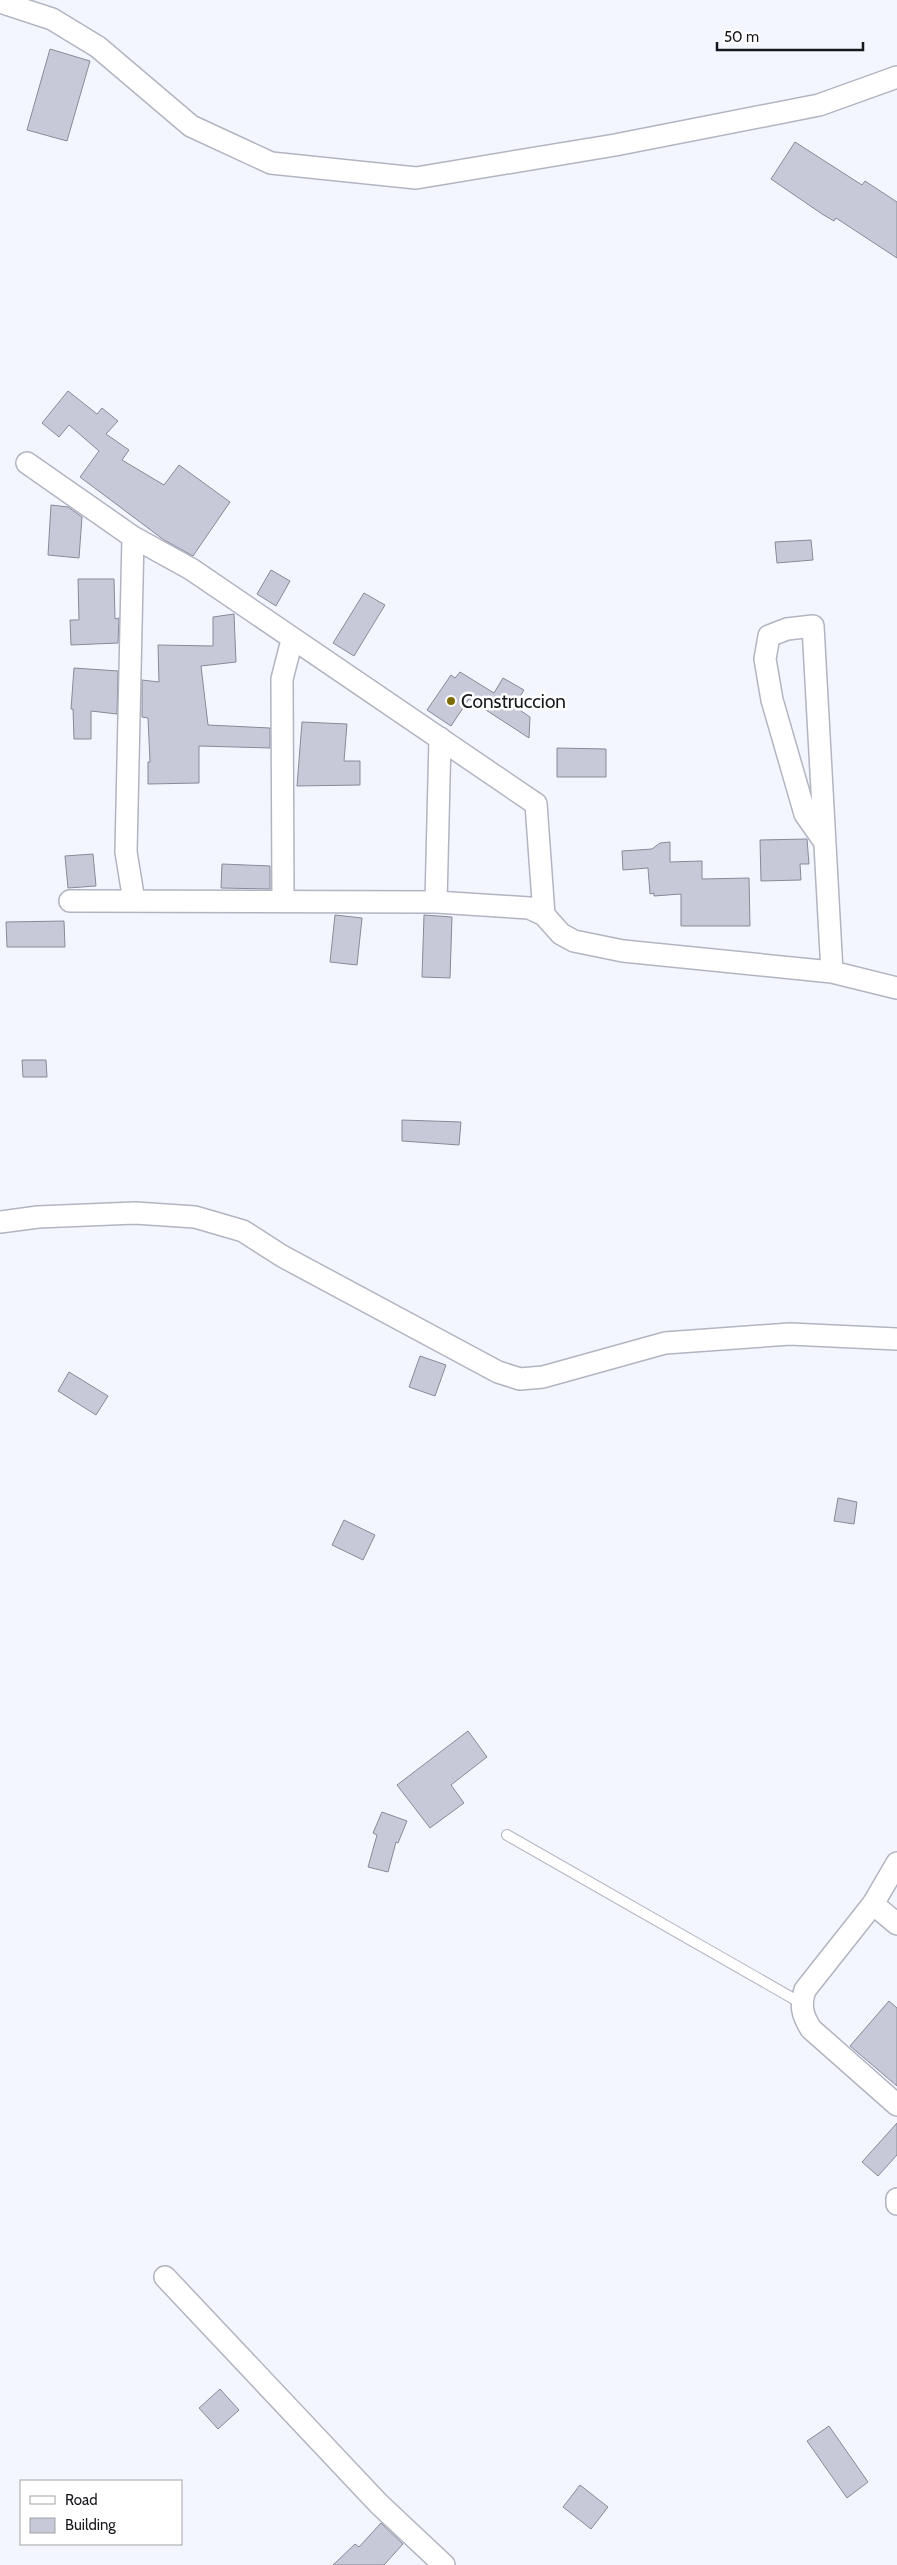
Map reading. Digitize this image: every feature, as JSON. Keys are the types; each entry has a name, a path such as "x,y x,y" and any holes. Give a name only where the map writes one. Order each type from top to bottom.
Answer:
{"street":[{"path":"0,2 52,19 98,46 191,126 271,163 416,178 616,145 820,105 897,77"},
{"path":"27,463 133,537 191,569 292,640 536,804 544,915"},
{"path":"133,537 126,852 134,901"},
{"path":"824,841 805,814 772,700 765,659 769,636 787,629 813,626 832,972"},
{"path":"283,900 282,679 292,640"},
{"path":"436,902 440,738"},
{"path":"70,901 283,900 436,902 529,908 544,915 561,934 574,941 623,951 832,972 897,988"},
{"path":"0,1222 38,1217 135,1213 194,1217 243,1232 282,1256 481,1362 520,1379 543,1377 665,1343 790,1334 897,1339"},
{"path":"897,1863 873,1904 804,1990 801,2003 804,2018 811,2029 897,2104"},
{"path":"873,1904 897,1924"},
{"path":"897,2199 897,2204"},
{"path":"165,2276 379,2504 444,2565"}],"lane":[{"path":"508,1835 801,2003"}],"building":[{"path":"50,49 90,61 67,141 27,130"},
{"path":"795,142 862,185 865,181 897,202 897,258 836,218 834,221 822,214 771,179"},
{"path":"68,391 97,414 102,408 118,421 106,434 129,450 122,460 164,485 179,465 230,502 193,556 164,540 80,477 99,451 69,425 59,437 42,423"},
{"path":"51,505 68,507 82,517 79,558 48,555"},
{"path":"811,540 813,560 777,563 775,542"},
{"path":"271,570 290,581 276,606 257,594"},
{"path":"78,579 114,579 115,619 119,618 118,643 71,645 70,620 79,620"},
{"path":"364,593 385,605 354,656 333,643"},
{"path":"234,614 236,662 201,666 208,725 270,728 270,748 199,746 199,783 148,784 148,762 150,762 148,718 142,717 142,680 159,682 158,645 213,646 213,617"},
{"path":"74,668 118,671 117,714 91,711 91,739 74,739 73,709 71,709"},
{"path":"460,672 494,693 503,678 524,690 514,706 530,717 529,738 469,699 451,726 427,710 451,675 455,678"},
{"path":"302,722 347,724 344,761 360,761 360,785 297,786"},
{"path":"557,748 606,749 606,777 557,777"},
{"path":"807,839 809,864 800,864 801,880 761,881 760,840"},
{"path":"670,842 670,862 702,861 702,879 749,878 750,926 681,926 681,894 654,896 654,893 650,894 648,868 623,870 622,851 652,849 660,843"},
{"path":"93,854 96,886 68,888 65,856"},
{"path":"222,864 270,866 270,889 221,888"},
{"path":"335,915 362,918 357,965 330,962"},
{"path":"424,915 452,917 450,978 422,977"},
{"path":"64,921 65,947 7,947 6,922"},
{"path":"22,1060 46,1060 47,1077 23,1077"},
{"path":"402,1120 461,1122 459,1145 402,1141"},
{"path":"420,1356 446,1365 435,1396 409,1387"},
{"path":"69,1372 108,1396 96,1415 58,1391"},
{"path":"838,1498 857,1502 854,1524 834,1521"},
{"path":"344,1520 375,1535 363,1560 332,1545"},
{"path":"468,1731 487,1757 451,1785 464,1803 430,1828 397,1785"},
{"path":"382,1812 407,1821 398,1843 396,1842 388,1872 368,1867 377,1835 373,1833"},
{"path":"889,2001 897,2008 897,2086 850,2046"},
{"path":"897,2123 897,2155 878,2176 862,2162"},
{"path":"220,2389 239,2410 218,2429 199,2408"},
{"path":"829,2426 868,2482 847,2498 807,2441"},
{"path":"580,2485 608,2507 591,2529 563,2507"},
{"path":"381,2523 403,2544 384,2565 333,2565 355,2544 359,2547"}],"place":[{"name":"Construccion","path":"451,701"}]}
